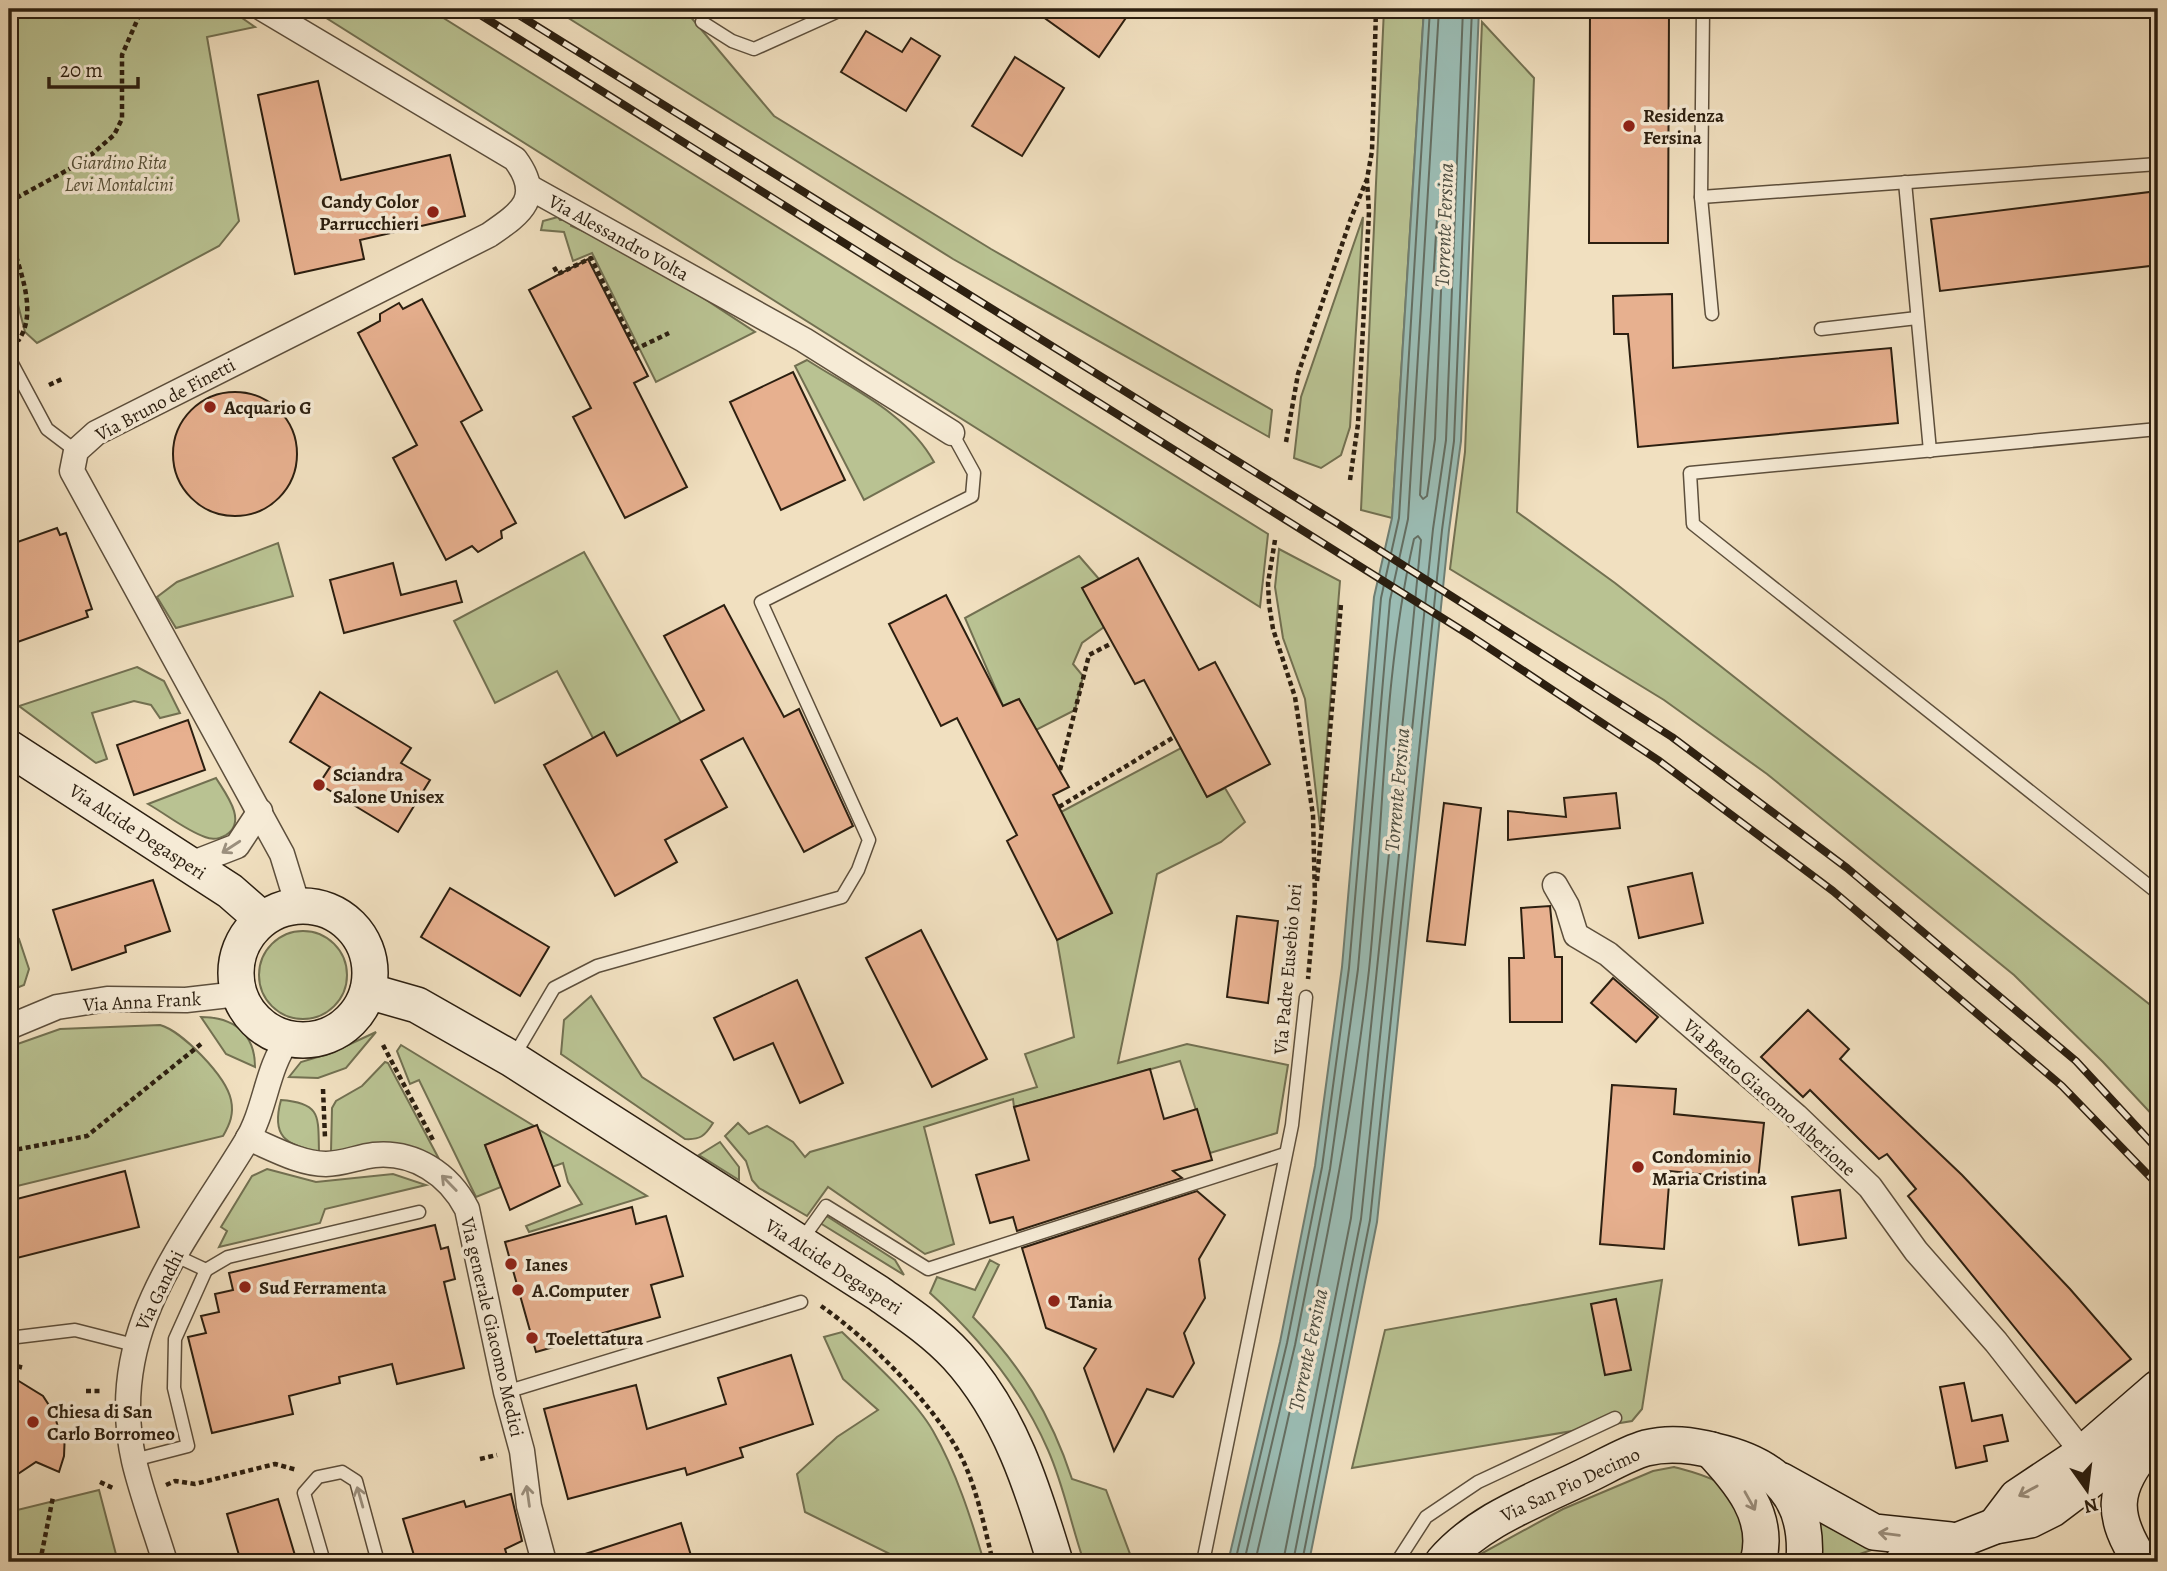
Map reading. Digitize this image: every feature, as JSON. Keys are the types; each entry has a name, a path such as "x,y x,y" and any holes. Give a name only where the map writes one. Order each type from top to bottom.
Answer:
{"street":[{"name":"Via Alessandro Volta","path":"263,9 515,159 526,173 529,187 799,337 952,433"},
{"name":"Via Bruno de Finetti","path":"298,906 282,854 260,811 72,471 76,451 96,433 489,235 520,214 527,202 529,187"},
{"name":"Via Alcide Degasperi","path":"9,748 230,891 262,919"},
{"path":"188,865 237,846 260,811"},
{"name":"Via Beato Giacomo Alberione","path":"1555,885 1567,906 1576,935 1618,963 1796,1116 1870,1187 1916,1251 1996,1342 2083,1453"},
{"path":"298,906 329,912 355,930 369,959 368,991 355,1016 334,1034 307,1041 288,1039 270,1032 254,1020 238,993 235,976 240,948 262,919 279,910 298,906"},
{"name":"Via Alcide Degasperi","path":"368,991 417,1004 512,1059 799,1242 918,1322 956,1354 979,1383 1012,1438 1055,1562"},
{"name":"Via Anna Frank","path":"9,1027 57,1007 107,999 186,1000 238,993"},
{"name":"Via Gandhi","path":"166,1562 134,1460 128,1392 134,1345 149,1304 174,1255 248,1138 278,1053 288,1039"},
{"name":"Via generale Giacomo Medici","path":"248,1138 301,1160 326,1164 377,1155 405,1157 444,1176 459,1193 467,1209 506,1392 522,1451 529,1506 544,1562"},
{"path":"1995,1526 2017,1497 2083,1453 2158,1388"},
{"path":"1903,1562 1995,1526 2031,1520 2052,1509 2158,1431"},
{"path":"2141,1562 2123,1535 2118,1508 2120,1490 2128,1472 2158,1431"},
{"name":"Via San Pio Decimo","path":"1443,1562 1461,1542 1494,1520 1647,1448 1682,1444 1738,1456 1778,1479 1793,1497 1802,1518 1806,1540 1804,1562"},
{"path":"1711,1450 1754,1504 1760,1524 1758,1562"},
{"path":"1778,1479 1874,1532 1957,1541"}],"lane":[{"path":"702,22 732,41 754,49 843,9"},
{"path":"1703,9 1701,197 1712,314"},
{"path":"1701,197 2158,164"},
{"path":"1905,183 1930,451"},
{"path":"1821,329 1917,318"},
{"path":"9,358 47,429 76,451"},
{"path":"2158,429 1690,473 1693,524 2158,893"},
{"path":"512,1059 554,988 597,967 842,897 858,870 869,840 761,602 972,496 974,473 952,433"},
{"name":"Via Padre Eusebio Iori","path":"1203,1562 1293,1125 1306,997"},
{"path":"799,1242 826,1206 928,1269 1285,1154"},
{"path":"134,1460 188,1446 174,1388 175,1339 206,1270 228,1257 419,1212"},
{"path":"174,1255 206,1270"},
{"path":"506,1392 801,1302"},
{"path":"9,1338 75,1330 134,1345"},
{"path":"1396,1562 1426,1517 1478,1482 1615,1418"},
{"path":"324,1562 304,1493 318,1477 342,1472 356,1481 378,1562"}],"path":[{"path":"9,202 84,161 114,135 122,119 122,55 142,9"},
{"path":"1286,442 1298,374 1367,179 1372,151 1377,9"},
{"path":"1350,480 1358,424 1369,212 1367,179"},
{"path":"9,232 29,309 25,332 15,345"},
{"path":"554,267 558,274 591,258 636,349 669,333"},
{"path":"50,385 62,379"},
{"name":"Via Padre Eusebio Iori","path":"1275,540 1269,604 1273,629 1295,697 1313,815 1315,899 1306,997"},
{"path":"1315,899 1341,604"},
{"path":"1060,770 1088,655 1112,643"},
{"path":"1059,807 1174,737"},
{"path":"9,1151 88,1136 201,1044"},
{"path":"383,1045 439,1151"},
{"path":"323,1089 325,1140"},
{"path":"820,1305 872,1346 945,1431 959,1452 993,1562"},
{"path":"9,1364 24,1368"},
{"path":"86,1391 107,1391"},
{"path":"162,1486 175,1481 195,1484 275,1464 318,1477"},
{"path":"40,1562 53,1497"}],"green space":[{"name":"Giardino Rita Levi Montalcini","path":"9,9 229,9 255,27 207,37 239,221 219,246 37,343 25,332 9,270"},
{"path":"312,9 429,9 1268,534 1260,607"},
{"path":"554,9 684,9 774,116 991,249 1272,410 1269,437 953,259"},
{"path":"1384,9 1424,9 1392,518 1361,510"},
{"path":"1482,22 1534,78 1517,512 1615,583 2158,1011 2158,1121 2103,1062 2014,975 1767,774 1664,700 1450,569 1465,452"},
{"path":"558,217 560,220 572,220 571,226 636,254 755,332 656,382 592,253 573,261 564,232 541,230 543,221"},
{"path":"1363,217 1350,427 1341,455 1321,468 1294,458 1301,397"},
{"path":"807,360 894,416 923,445 934,462 864,500 795,366"},
{"path":"278,543 293,596 176,628 157,597 177,582"},
{"path":"1279,549 1340,581 1320,827 1305,699 1283,638 1275,587"},
{"path":"584,552 682,724 617,756 593,738 557,671 495,703 454,621"},
{"path":"1079,556 1099,579 1104,627 1082,643 1073,664 1083,676 1075,710 1036,730 1019,699 1003,706 965,618"},
{"path":"137,667 164,681 180,713 160,718 151,705 134,701 92,713 107,759 96,763 19,706"},
{"path":"1181,748 1207,797 1225,788 1245,822 1221,842 1157,874 1118,1063 1187,1044 1288,1065 1277,1133 1210,1153 1180,1061 1014,1107 1013,1099 924,1127 954,1244 925,1254 828,1187 807,1216 759,1188 752,1180 746,1161 725,1136 738,1123 749,1134 767,1126 793,1142 805,1157 810,1152 1037,1087 1025,1054 1074,1037 1057,940 1112,912 1061,812"},
{"path":"216,778 233,807 235,822 226,835 216,839 198,834 148,804"},
{"path":"303,931 328,938 340,950 347,975 340,1000 328,1012 303,1019 278,1012 266,1000 259,975 266,950 278,938"},
{"path":"19,939 29,969 24,985 9,991 9,942"},
{"path":"591,996 642,1077 713,1123 705,1134 695,1139 685,1139 561,1054 564,1020"},
{"path":"201,1017 223,1020 240,1029 251,1045 255,1067 226,1054"},
{"path":"160,1025 191,1045 221,1079 232,1105 232,1114 223,1136 9,1188 9,1047 60,1029"},
{"path":"376,1032 346,1068 318,1078 289,1077 301,1062 331,1053"},
{"path":"401,1045 534,1126 485,1145 501,1187 476,1197 419,1080 410,1084 397,1051"},
{"path":"385,1062 388,1063 439,1159 413,1149 386,1146 331,1152 332,1108 336,1101 362,1086"},
{"path":"281,1100 304,1104 315,1114 319,1152 297,1146 284,1137 278,1122"},
{"path":"538,1129 647,1196 529,1232 526,1226 582,1204 568,1182 563,1163 552,1167"},
{"path":"720,1142 739,1167 739,1180 699,1155"},
{"path":"267,1169 316,1182 393,1174 426,1185 325,1209 320,1223 219,1247 227,1231 221,1227 252,1176"},
{"path":"825,1215 895,1260 904,1275 820,1223"},
{"path":"990,1260 999,1265 973,1317 1005,1353 1032,1392 1054,1433 1072,1479 1106,1490 1133,1562 1084,1562 1054,1464 1025,1406 998,1365 966,1328 930,1293 937,1277 975,1290"},
{"path":"1662,1280 1642,1409 1632,1421 1352,1468 1385,1330"},
{"path":"842,1332 878,1366 925,1418 956,1478 984,1562 906,1562 805,1512 797,1474 837,1437 878,1410 843,1379 824,1337"},
{"path":"1674,1467 1716,1481 1733,1494 1743,1513 1746,1562 1466,1562 1563,1509 1653,1471"},
{"path":"99,1490 118,1562 9,1562 9,1512"},
{"path":"1817,1519 1877,1548 1837,1562 1818,1562"}],"water":[{"name":"Torrente Fersina","path":"1424,9 1479,9 1461,441 1449,530 1377,1222 1309,1562 1228,1562 1280,1342 1315,1166 1342,967 1374,597 1392,518"}],"building":[{"path":"1032,9 1132,9 1099,57"},
{"name":"Residenza Fersina","path":"1590,9 1669,9 1668,243 1589,243"},
{"path":"866,31 902,52 911,38 940,56 906,111 841,72"},
{"path":"1015,57 1064,88 1022,156 972,126"},
{"path":"318,81 341,180 450,155 465,216 360,240 364,259 295,274 258,95"},
{"path":"2158,191 2158,265 1940,291 1931,219"},
{"path":"588,259 648,376 634,383 687,487 625,518 573,417 591,408 529,290"},
{"path":"1672,294 1673,368 1891,348 1898,423 1638,447 1628,334 1614,334 1613,296"},
{"path":"422,299 482,410 461,422 516,523 501,531 502,538 478,552 472,546 446,560 393,458 417,445 358,333 380,321 380,314 399,303 403,309"},
{"path":"793,372 845,480 781,510 730,402"},
{"path":"235,392 259,396 279,410 293,430 297,454 293,478 279,498 259,512 235,516 211,512 191,498 177,478 173,454 177,430 191,410 211,396"},
{"path":"57,528 60,535 66,533 92,609 86,611 88,617 9,645 9,545"},
{"path":"1138,558 1199,670 1215,662 1270,764 1207,797 1144,680 1135,684 1082,588"},
{"path":"393,563 401,595 456,581 462,602 344,633 330,580"},
{"path":"946,595 1003,706 1019,699 1069,787 1053,795 1112,913 1057,940 1007,841 1017,835 957,718 941,726 889,624"},
{"path":"724,605 784,717 799,709 853,826 804,852 743,738 701,760 727,807 665,840 677,862 615,896 544,765 604,732 617,756 704,710 664,636"},
{"path":"320,692 411,748 401,763 430,780 398,832 319,784 330,767 290,742"},
{"path":"188,720 205,770 134,795 117,745"},
{"path":"1616,793 1620,828 1508,840 1508,811 1566,817 1564,798"},
{"path":"1444,803 1481,808 1465,945 1427,941"},
{"path":"1692,873 1703,923 1639,938 1628,887"},
{"path":"153,880 170,931 125,946 126,952 72,970 53,910"},
{"path":"450,888 549,947 520,996 421,937"},
{"path":"1550,906 1555,957 1562,957 1562,1022 1510,1022 1509,958 1524,958 1521,908"},
{"path":"1237,916 1278,921 1268,1003 1227,997"},
{"path":"921,930 987,1059 932,1087 866,958"},
{"path":"1613,978 1658,1017 1636,1042 1591,1003"},
{"path":"797,980 843,1083 800,1103 773,1043 734,1060 714,1018"},
{"path":"1808,1010 1849,1049 1840,1059 1962,1175 2070,1289 2131,1359 2076,1403 1908,1196 1916,1189 1887,1154 1879,1159 1810,1090 1803,1097 1761,1057"},
{"path":"1150,1069 1164,1119 1197,1109 1212,1160 1173,1171 1182,1178 1017,1231 1013,1217 990,1223 976,1175 1029,1160 1014,1107"},
{"name":"Condominio Maria Cristina","path":"1612,1085 1676,1089 1674,1114 1764,1123 1758,1180 1670,1171 1664,1249 1600,1244"},
{"path":"537,1125 560,1186 510,1210 485,1145"},
{"path":"125,1171 139,1227 9,1260 9,1201"},
{"path":"1840,1190 1846,1238 1799,1245 1792,1197"},
{"path":"1197,1191 1225,1215 1199,1259 1205,1298 1184,1333 1194,1363 1173,1397 1147,1389 1114,1451 1084,1368 1096,1349 1046,1328 1022,1248"},
{"path":"632,1207 636,1224 666,1216 683,1276 651,1285 660,1317 536,1352 505,1242"},
{"path":"435,1225 441,1249 448,1247 455,1279 444,1282 464,1368 397,1384 392,1364 339,1377 340,1383 289,1396 293,1414 212,1433 188,1337 206,1333 201,1316 219,1312 215,1294 233,1290 229,1273"},
{"path":"1616,1299 1631,1370 1605,1375 1591,1304"},
{"path":"791,1355 813,1424 740,1448 743,1457 687,1475 685,1468 568,1499 544,1409 636,1385 647,1429 726,1404 718,1378"},
{"name":"Chiesa di San Carlo Borromeo","path":"9,1375 43,1396 54,1413 59,1431 65,1431 64,1456 59,1472 36,1462 9,1480"},
{"path":"1964,1383 1972,1421 2002,1415 2008,1441 1984,1446 1987,1461 1956,1468 1940,1387"},
{"path":"511,1494 522,1541 505,1549 509,1562 416,1562 403,1519 464,1501 466,1507"},
{"path":"278,1499 297,1562 241,1562 227,1514"},
{"path":"681,1523 693,1562 577,1562 576,1557"}],"railway":[{"path":"471,9 1471,636 1658,760 1833,891 2062,1086 2158,1185"},
{"path":"509,9 1337,523 1672,737 1847,868 2076,1061 2158,1150"}],"place":[{"name":"Residenza Fersina","path":"1629,126"},
{"name":"Candy Color Parrucchieri","path":"433,212"},
{"name":"Acquario G","path":"210,407"},
{"name":"Sciandra Salone Unisex","path":"319,785"},
{"name":"Condominio Maria Cristina","path":"1638,1167"},
{"name":"Ianes","path":"511,1264"},
{"name":"Sud Ferramenta","path":"245,1287"},
{"name":"A.Computer","path":"518,1290"},
{"name":"Tania","path":"1054,1301"},
{"name":"Toelettatura","path":"532,1338"},
{"name":"Chiesa di San Carlo Borromeo","path":"33,1422"}]}
